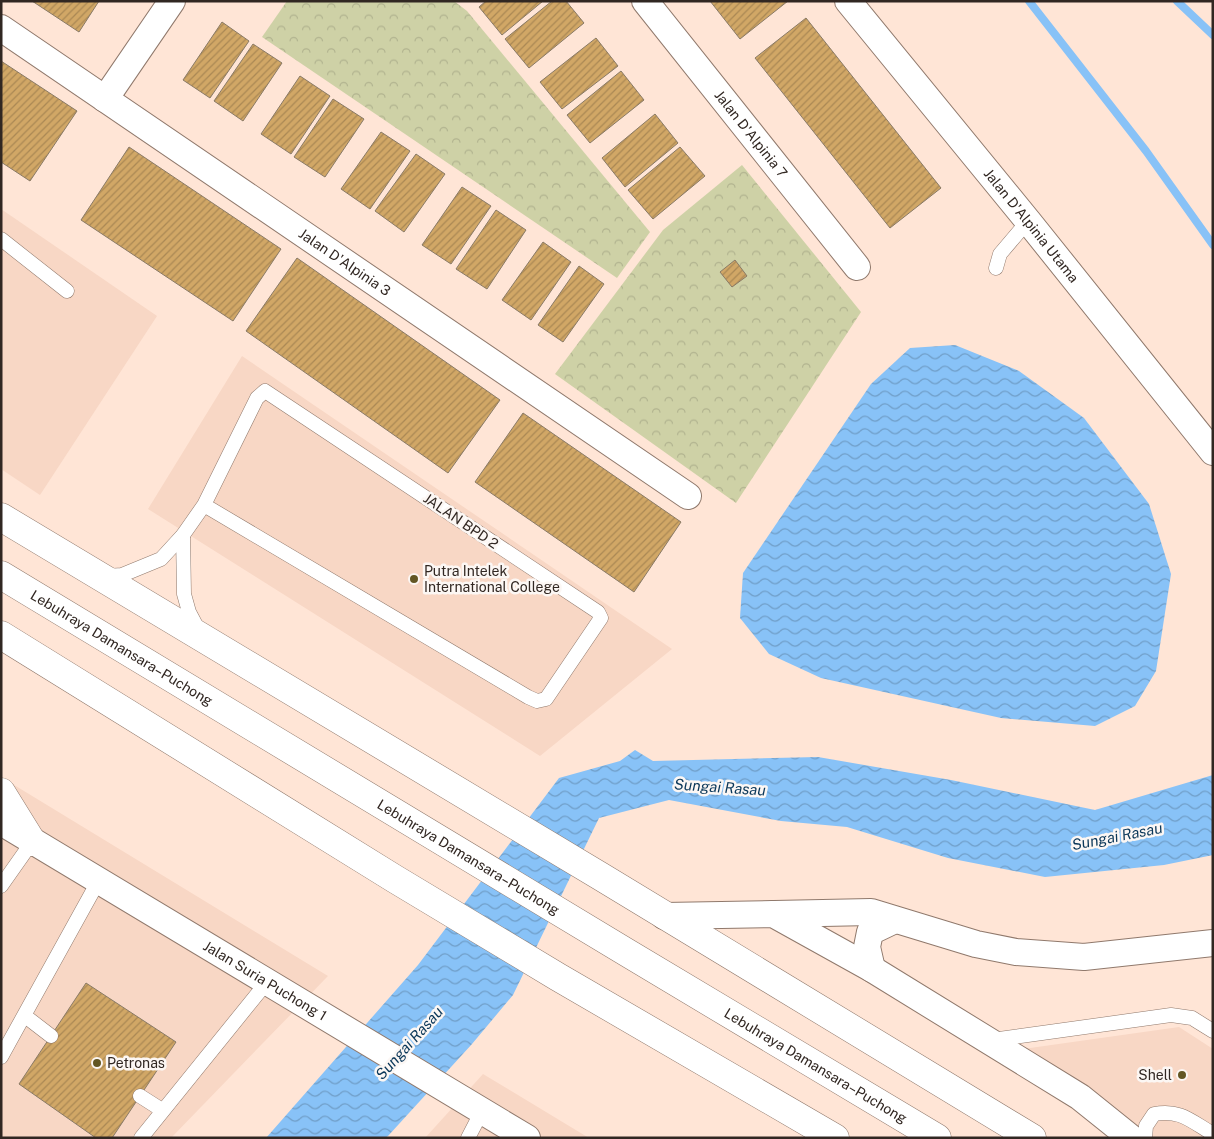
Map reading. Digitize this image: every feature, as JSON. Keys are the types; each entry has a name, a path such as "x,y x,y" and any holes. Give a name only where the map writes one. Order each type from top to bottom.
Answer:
{"highway":[{"path":"1,517 202,636 1032,1138"},
{"name":"Lebuhraya Damansara–Puchong","path":"1,575 937,1138"},
{"path":"1,635 394,879 835,1138"},
{"path":"1,792 32,842"}],"street":[{"path":"105,99 172,1"},
{"name":"Jalan D'Alpinia 7","path":"645,1 857,267"},
{"name":"Jalan D'Alpinia Utama","path":"848,1 1028,221 1213,452"},
{"name":"Jalan D'Alpinia 3","path":"1,28 688,496"},
{"name":"Jalan Suria Puchong 1","path":"1,822 528,1138"},
{"path":"664,916 871,912 976,944 1016,952 1084,957 1213,943"},
{"path":"773,914 872,969 1080,1097 1131,1138"},
{"path":"872,969 867,947 870,932 895,920"}],"lane":[{"path":"996,268 1000,254 1028,221"},
{"path":"1,239 67,291"},
{"name":"JALAN BPD 2","path":"265,391 598,612 601,618 546,699 537,701 204,505 257,398 265,391"},
{"path":"102,576 122,575 161,559 183,535 204,505"},
{"path":"183,535 184,594 189,612 202,636"},
{"path":"1,886 32,842"},
{"path":"1,1057 99,880"},
{"path":"140,1138 267,982"},
{"path":"988,1041 1171,1015 1192,1018 1213,1031"},
{"path":"25,1016 51,1036"},
{"path":"140,1096 162,1110"},
{"path":"468,1138 471,1105"},
{"path":"1145,1138 1146,1126 1154,1114 1164,1112 1178,1114 1213,1134"}],"shaded area":[{"path":"1,209 157,316 40,495 1,469"},
{"name":"Putra Intelek International College","path":"242,356 672,649 540,756 148,509"},
{"path":"1,777 328,976 171,1138 1,1138"},
{"path":"1179,1027 1213,1049 1213,1138 1148,1138 1023,1049"},
{"path":"483,1074 589,1138 425,1138"}],"green space":[{"path":"287,1 454,1 467,11 650,232 617,278 262,37"},
{"path":"742,165 861,312 736,503 555,374 663,230"}],"water":[{"path":"955,345 1019,371 1084,418 1149,504 1171,574 1156,671 1135,706 1095,726 1001,718 821,678 769,654 740,618 743,573 871,384 910,348"},
{"name":"Sungai Rasau","path":"635,750 653,761 818,757 951,780 1095,810 1213,775 1213,855 1164,865 1045,877 948,858 847,827 781,821 669,800 599,818 513,995 472,1044 388,1136 385,1138 266,1138 418,965 559,778 620,761"}],"building":[{"path":"32,1 99,1 79,32"},
{"path":"486,1 543,1 502,35 479,7"},
{"path":"552,1 566,1 584,23 529,68 505,39"},
{"path":"710,1 788,1 740,39"},
{"path":"806,18 941,188 890,228 755,58"},
{"path":"222,22 249,41 210,98 183,80"},
{"path":"596,38 618,66 562,109 540,82"},
{"path":"253,44 282,63 243,121 214,101"},
{"path":"1,61 77,111 30,181 1,162"},
{"path":"621,71 644,100 590,143 567,115"},
{"path":"300,76 330,96 291,154 261,134"},
{"path":"333,99 364,119 325,177 294,157"},
{"path":"655,114 678,143 625,187 602,158"},
{"path":"381,132 410,151 370,209 341,189"},
{"path":"129,147 281,249 233,321 81,220"},
{"path":"680,147 705,176 653,219 628,190"},
{"path":"416,154 445,174 404,232 375,211"},
{"path":"462,187 491,206 451,264 422,245"},
{"path":"496,210 526,230 487,289 456,269"},
{"path":"543,242 571,262 531,320 502,300"},
{"path":"297,258 500,400 448,473 246,331"},
{"path":"735,260 747,276 732,287 720,272"},
{"path":"579,266 604,284 563,342 538,325"},
{"path":"523,413 681,522 634,592 475,482"},
{"name":"Petronas","path":"86,983 176,1042 112,1138 96,1138 19,1084"}],"waterway":[{"path":"1029,1 1146,151 1213,245"},
{"path":"1177,1 1213,35"}],"place":[{"name":"Putra Intelek International College","path":"414,579"},
{"name":"Petronas","path":"97,1063"},
{"name":"Shell","path":"1182,1075"}]}
